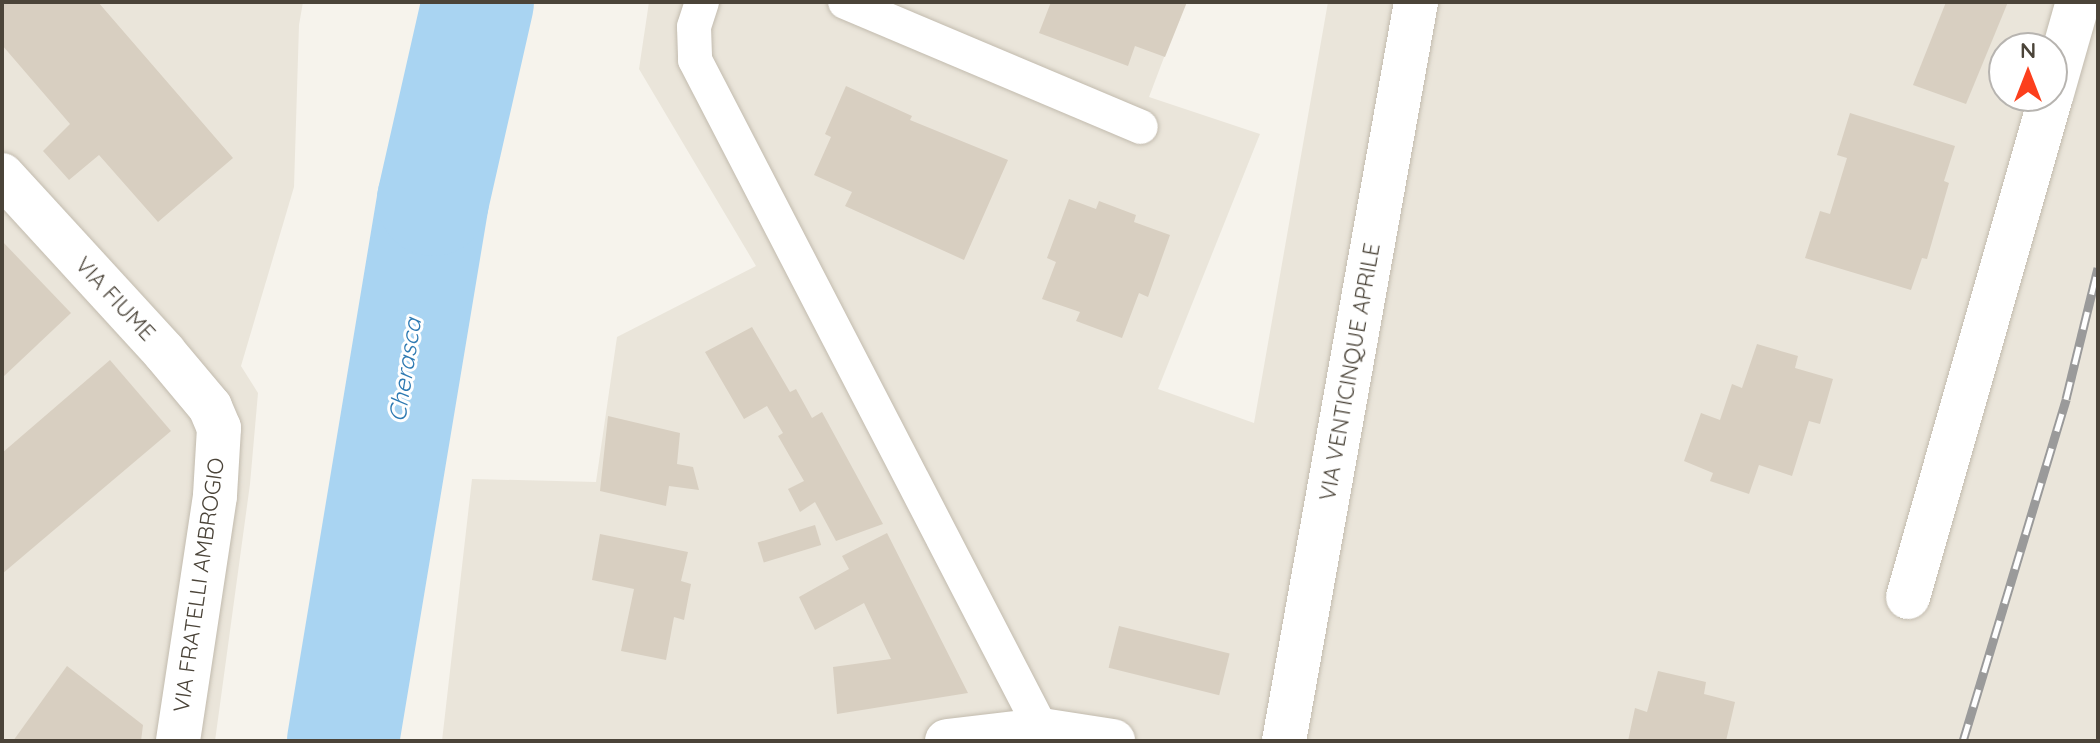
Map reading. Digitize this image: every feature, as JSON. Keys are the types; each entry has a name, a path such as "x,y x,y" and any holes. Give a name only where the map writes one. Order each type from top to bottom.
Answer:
{"street":[{"name":"VIA VENTICINQUE APRILE","path":"1284,741 1416,2"},
{"path":"2068,37 2078,2"},
{"path":"1908,597 2047,112"},
{"name":"VIA FIUME","path":"2,175 164,352 210,407 219,428"},
{"name":"VIA FRATELLI AMBROGIO","path":"178,741 215,496 219,428"},
{"path":"947,741 1042,730 1113,741"}],"lane":[{"path":"702,2 694,27 695,60 1042,730"},
{"path":"845,2 1141,127"}],"shaded area":[{"path":"2,2 303,2 299,25 294,187 241,366 258,393 250,484 215,741 2,741"},
{"path":"649,2 1185,2 1149,97 1260,134 1158,389 1254,423 1328,2 2098,2 2098,741 442,741 472,479 596,482 617,337 756,266 639,69"}],"building":[{"path":"2,2 98,2 233,158 158,222 99,155 69,180 43,151 70,124 2,45"},
{"path":"1051,2 1187,2 1165,57 1135,46 1128,66 1039,33"},
{"path":"1946,2 2008,2 1996,32 1988,32 1988,51 1966,104 1913,85"},
{"path":"846,86 912,116 910,120 1008,160 964,260 845,206 852,192 814,175 831,137 825,134"},
{"path":"1850,113 1955,146 1944,181 1949,183 1927,259 1922,258 1911,290 1805,258 1820,211 1830,214 1847,158 1837,155"},
{"path":"1069,199 1096,209 1099,201 1136,215 1134,222 1170,235 1148,297 1139,293 1122,338 1076,321 1080,312 1042,299 1056,262 1047,258"},
{"path":"2,241 71,313 2,378"},
{"path":"752,327 790,392 796,389 812,418 822,412 883,524 836,541 815,502 800,512 788,489 804,481 778,436 783,433 767,406 744,419 705,352"},
{"path":"1757,344 1798,356 1795,368 1833,379 1820,424 1809,421 1792,476 1759,465 1749,494 1710,481 1713,473 1684,461 1701,413 1720,420 1732,384 1742,388"},
{"path":"110,360 171,431 2,574 2,453"},
{"path":"608,416 680,433 677,464 693,467 699,490 669,486 666,506 600,491"},
{"path":"815,525 821,545 764,563 758,543"},
{"path":"887,533 968,693 837,714 833,667 891,659 864,603 815,630 799,597 849,569 842,556"},
{"path":"600,534 688,552 681,581 691,584 684,620 674,617 666,660 621,651 634,589 592,580"},
{"path":"1119,626 1230,654 1219,695 1109,668"},
{"path":"67,666 143,725 141,741 13,741"},
{"path":"1658,671 1706,682 1704,694 1735,702 1726,741 1628,741 1635,708 1647,712"}],"waterway":[{"name":"Cherasca","path":"343,741 433,200 478,2"}],"railway":[{"path":"1963,741 2066,399 2098,268"}]}
